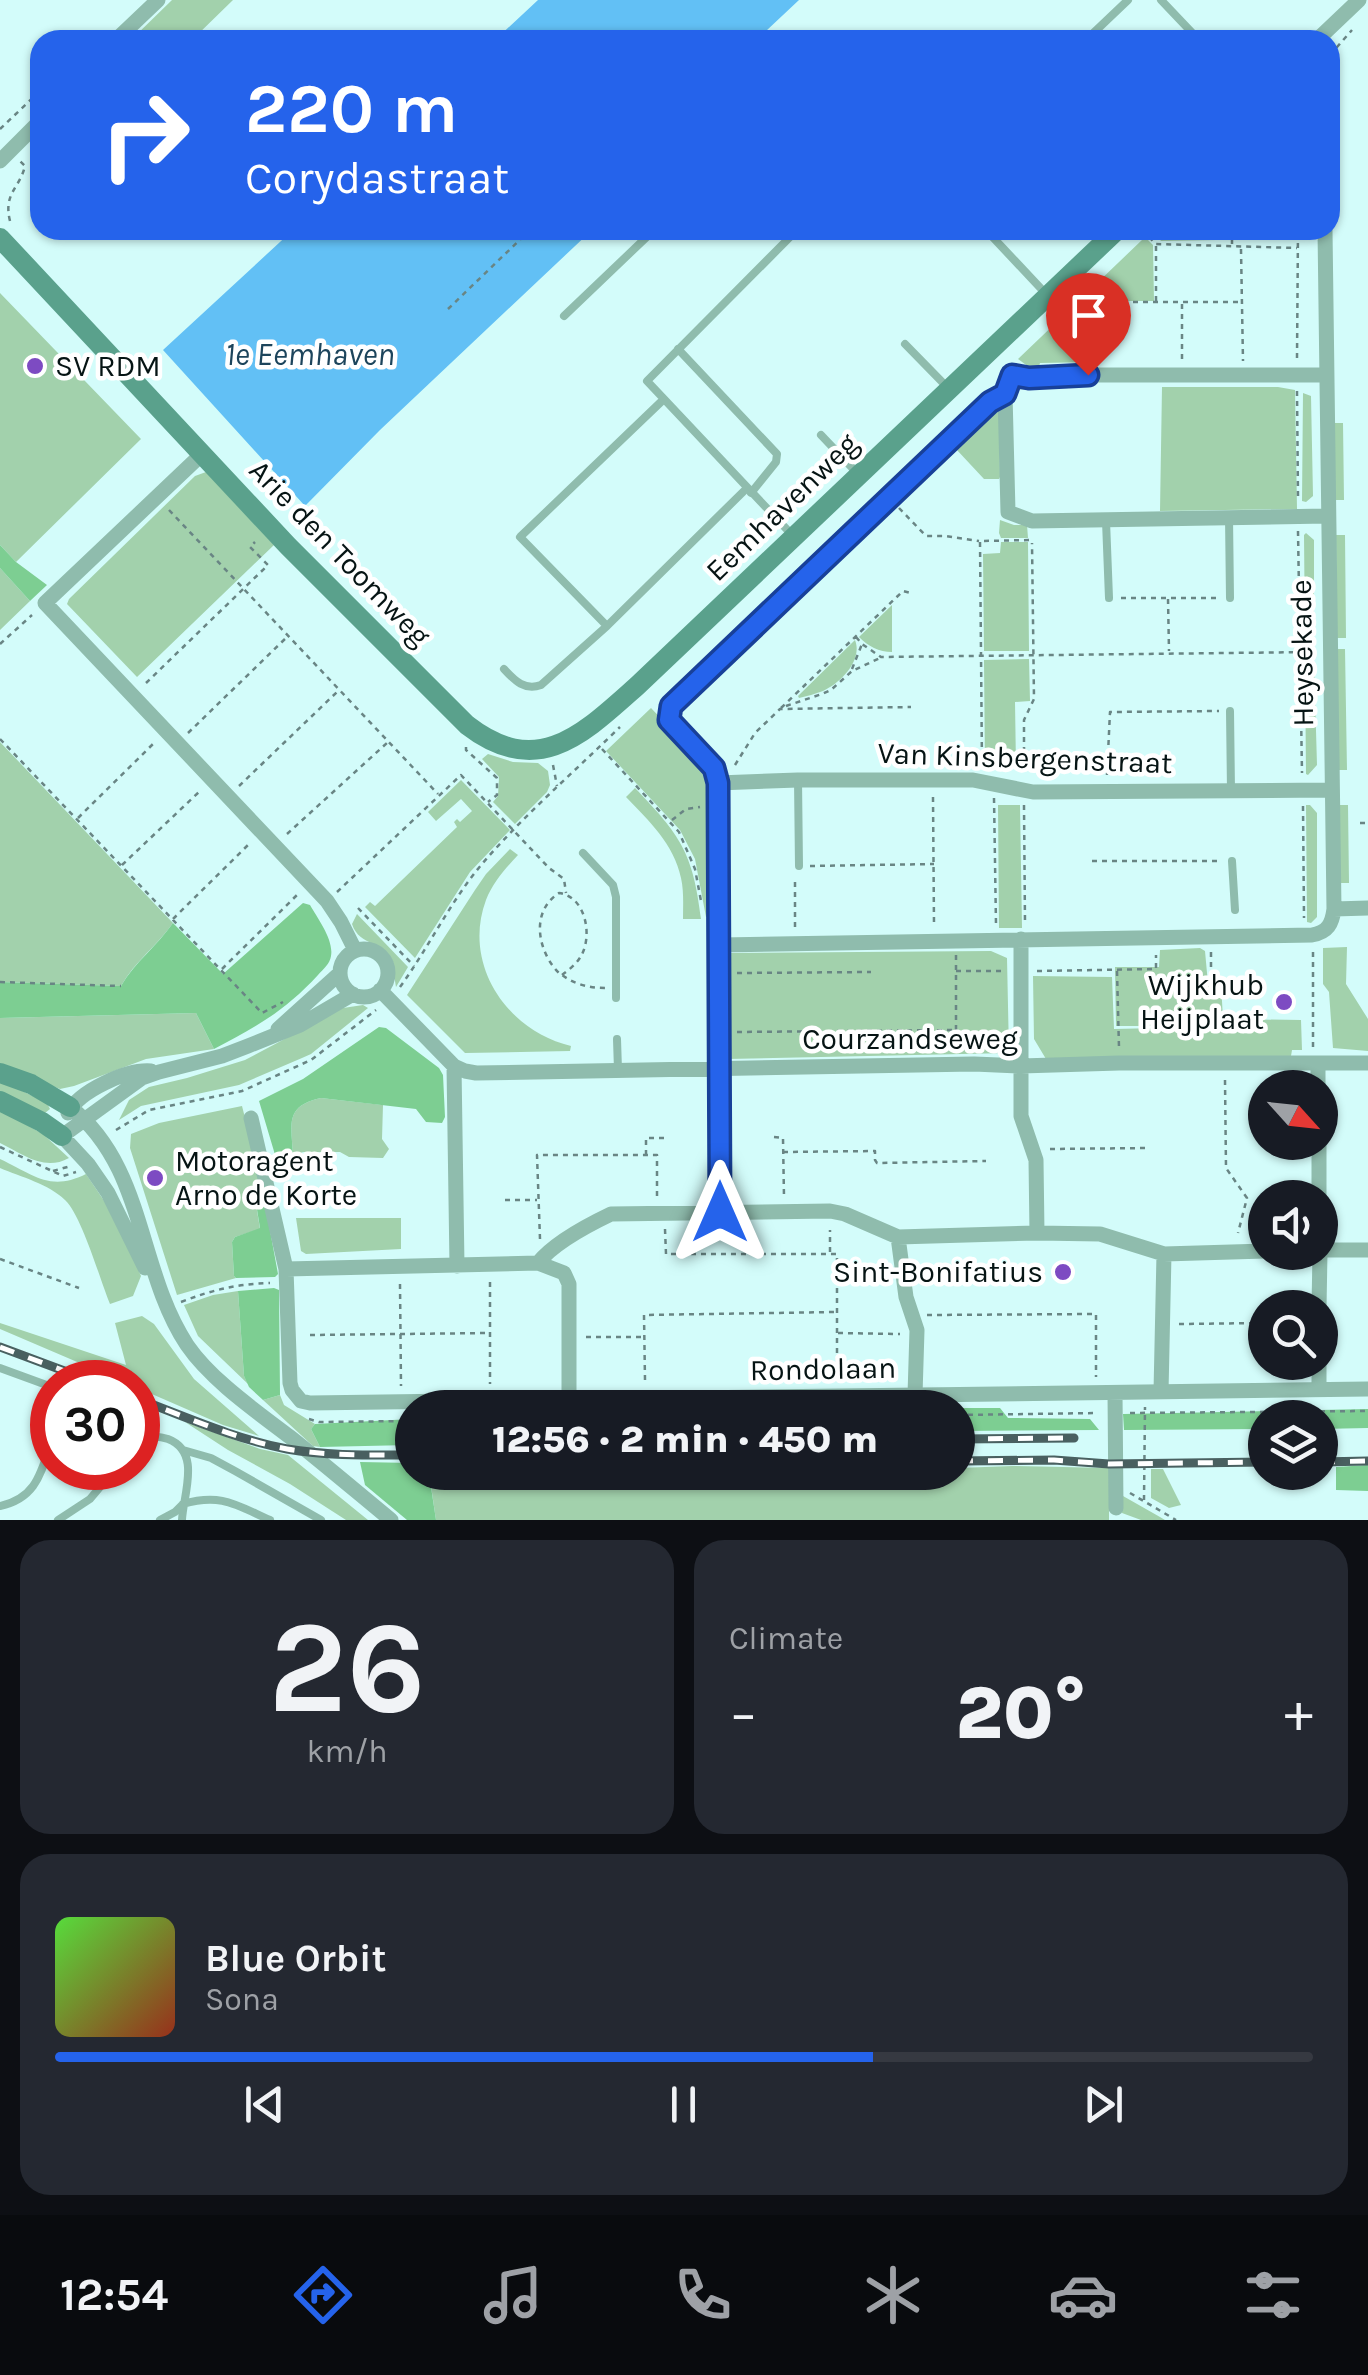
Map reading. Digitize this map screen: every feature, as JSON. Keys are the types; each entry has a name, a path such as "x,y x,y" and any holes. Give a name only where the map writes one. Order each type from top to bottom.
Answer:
{"street":[{"path":"126,30 158,0"},
{"path":"1328,30 1359,0"},
{"path":"6,156 30,131"},
{"name":"Arie den Toomweg","path":"6,232 288,546 468,726 503,746 549,749"},
{"name":"Eemhavenweg","path":"549,749 582,733 613,707 1106,240"},
{"name":"Heysekade","path":"1325,240 1334,909"},
{"path":"990,352 1012,375 1029,378 1326,375"},
{"path":"1012,375 1005,394 1008,512 1032,521 1327,516"},
{"path":"720,1212 718,783 714,768 669,720 671,706 990,402 1005,394"},
{"path":"202,454 45,603 327,902 355,950"},
{"name":"Van Kinsbergenstraat","path":"718,783 973,780 1034,792 1330,790"},
{"path":"720,945 1308,935 1324,932 1334,909 1366,908"},
{"path":"1021,939 1022,1116 1036,1160 1037,1232"},
{"path":"271,1035 340,973 346,957 355,950 373,950 386,962 388,974 380,990 370,996 353,994 344,986 340,973"},
{"path":"380,990 454,1066 458,1266"},
{"path":"62,1136 94,1090 123,1075 140,1070 159,1072 222,1056 300,1025 353,994"},
{"name":"Courzandseweg","path":"454,1066 476,1073 956,1064 1368,1063"},
{"path":"1316,1064 1316,1070"},
{"path":"0,1073 31,1084 77,1113 103,1139 134,1205 163,1300"},
{"path":"0,1101 42,1122 82,1158 108,1193 196,1357 391,1520"},
{"path":"251,1118 286,1276 290,1383 296,1398 305,1402"},
{"path":"286,1276 542,1259 611,1214 830,1211 898,1237 1100,1234 1164,1254 1248,1252"},
{"path":"898,1237 904,1286 917,1334 915,1390"},
{"path":"1338,1251 1368,1250"},
{"path":"1153,1392 1162,1324 1164,1254"},
{"path":"542,1259 567,1278 569,1284 569,1390"},
{"path":"1320,1380 1320,1389"},
{"name":"Rondolaan","path":"975,1394 1368,1390"},
{"path":"1115,1393 1116,1508"},
{"name":"Rondolaan","path":"305,1402 395,1402"}],"lane":[{"path":"1096,30 1128,0"},
{"path":"1161,0 1189,30"},
{"path":"564,316 644,240"},
{"path":"787,240 647,381 794,537"},
{"path":"995,240 1047,295"},
{"path":"906,344 948,390"},
{"path":"504,670 517,683 534,688 542,685 776,462 777,454 678,349"},
{"path":"607,626 520,537 664,399"},
{"path":"820,435 860,474"},
{"path":"1229,517 1230,598"},
{"path":"1106,521 1109,598"},
{"path":"1230,711 1231,791"},
{"path":"798,780 799,866"},
{"path":"583,853 613,885 616,896 616,993"},
{"path":"1232,861 1235,910"},
{"path":"617,1039 618,1070"},
{"path":"0,1368 30,1380"},
{"path":"160,1437 176,1442 188,1463 182,1520"},
{"path":"182,1450 236,1470 321,1520"},
{"path":"0,1506 17,1502 31,1490"},
{"path":"58,1520 90,1500 98,1490"},
{"path":"160,1520 182,1504 209,1498 270,1520"}],"path":[{"path":"1340,44 1351,31"},
{"path":"0,128 30,100"},
{"path":"6,156 25,166 25,172 8,201 6,232"},
{"path":"448,309 520,240"},
{"path":"1152,240 1156,244 1298,248"},
{"path":"1232,240 1232,245"},
{"path":"1298,240 1302,790 1316,1064"},
{"path":"1156,244 1156,302"},
{"path":"1241,247 1243,375"},
{"path":"1084,283 1098,302 1098,375"},
{"path":"1098,302 1242,302"},
{"path":"1182,302 1182,375"},
{"path":"157,498 439,796"},
{"path":"889,498 926,536 1032,540 1034,699 1024,720 1025,928 1021,939"},
{"path":"134,695 268,564 250,547 261,537"},
{"path":"980,541 982,767 994,801 995,940"},
{"path":"718,783 755,733 903,591 911,593"},
{"path":"1109,598 1230,598"},
{"path":"1168,598 1169,654"},
{"path":"0,644 45,603"},
{"path":"77,819 288,636"},
{"path":"856,637 881,657"},
{"path":"852,670 862,644"},
{"path":"780,709 831,690 852,670 881,657 1330,651"},
{"path":"228,796 339,690"},
{"path":"780,709 911,707"},
{"path":"1107,792 1110,712 1230,711"},
{"path":"468,726 466,750 497,778 497,794 488,802"},
{"path":"0,738 262,1013 296,995"},
{"path":"275,845 388,742"},
{"path":"600,747 671,821 688,849 701,900"},
{"path":"549,749 557,787"},
{"path":"327,902 461,774 549,868 564,879 566,894"},
{"path":"121,866 212,780"},
{"path":"933,781 934,942"},
{"path":"671,821 686,809 718,806"},
{"path":"1360,823 1368,823"},
{"path":"172,920 262,831"},
{"path":"1092,861 1232,861"},
{"path":"795,944 795,866 934,864"},
{"path":"221,970 309,882"},
{"path":"562,975 580,958 587,930 582,912 570,895 560,893 550,900 540,925 542,949 548,960 562,975 568,980 616,993"},
{"path":"358,908 415,967"},
{"path":"1210,936 1210,980"},
{"path":"956,971 1156,969 1156,937"},
{"path":"956,942 956,1064"},
{"path":"1117,969 1119,1063"},
{"path":"720,973 871,972"},
{"path":"0,982 121,986"},
{"path":"720,1032 956,1030"},
{"path":"863,1031 863,1066"},
{"path":"1225,1063 1226,1168 1248,1198 1236,1252"},
{"path":"103,1139 149,1110 242,1090"},
{"path":"646,1155 646,1138 666,1138"},
{"path":"774,1138 783,1138 784,1212"},
{"path":"0,1147 53,1171 73,1166 82,1158"},
{"path":"1033,1150 1148,1148"},
{"path":"784,1152 875,1152 877,1163 986,1161"},
{"path":"542,1259 538,1156 657,1155 666,1254 837,1254 837,1390"},
{"path":"505,1200 537,1200"},
{"path":"830,1211 830,1253"},
{"path":"0,1258 79,1288"},
{"path":"490,1265 491,1390"},
{"path":"400,1267 401,1390"},
{"path":"163,1300 286,1276"},
{"path":"646,1390 644,1314 837,1312"},
{"path":"912,1316 1096,1314 1096,1393"},
{"path":"1162,1324 1248,1323"},
{"path":"310,1335 490,1333"},
{"path":"836,1333 917,1334"},
{"path":"569,1337 644,1337"},
{"path":"1144,1500 1145,1413 1153,1392"},
{"path":"305,1402 303,1412 318,1422 395,1421"},
{"path":"975,1415 1368,1410"},
{"path":"1116,1486 1176,1520"}],"green space":[{"path":"172,0 233,0 202,30 141,30"},
{"path":"1142,240 1153,245 1154,301 1103,301 1094,286"},
{"name":"SV RDM","path":"0,293 141,439 16,562 0,545"},
{"path":"1087,293 1095,299 1096,362 1040,363 1029,367 1018,359"},
{"path":"1162,387 1295,390 1297,509 1160,511"},
{"path":"1303,393 1311,396 1313,496 1306,502 1302,501"},
{"path":"999,408 1000,477 984,479 956,449"},
{"path":"1334,423 1343,423 1344,500 1334,500"},
{"path":"206,472 274,545 137,677 67,604 195,476"},
{"path":"1000,520 1027,525 1028,538 1001,538"},
{"path":"1304,535 1314,540 1314,637 1305,643"},
{"path":"1336,535 1345,535 1346,638 1337,638"},
{"path":"1001,542 1028,542 1029,651 984,651 983,554 1000,553"},
{"path":"0,545 47,585 30,601 0,568"},
{"path":"0,568 30,601 0,630"},
{"path":"892,605 892,652 874,648 859,637"},
{"path":"855,640 856,655 843,677 823,691 799,698 798,696"},
{"path":"1337,649 1345,649 1347,770 1339,770"},
{"path":"1312,657 1317,765 1308,775 1305,661"},
{"path":"1029,659 1030,701 1015,702 1016,767 985,767 984,660"},
{"path":"651,708 710,770 713,917 706,917 695,859 680,830 606,751"},
{"path":"0,742 173,923 121,986 0,982"},
{"path":"488,754 513,762 538,763 548,771 547,792 515,824 493,802 498,796 499,777 482,759"},
{"path":"461,780 510,830 470,872 415,958 365,907 370,902 375,906 457,827 457,819 460,822 472,811 461,799 436,821 428,812"},
{"path":"635,788 682,846 694,877 701,919 683,919 678,866 660,834 626,797"},
{"path":"998,805 1020,805 1022,928 999,928"},
{"path":"1306,805 1317,813 1317,917 1311,923 1307,922"},
{"path":"1339,805 1348,805 1349,883 1340,883"},
{"path":"510,849 518,855 492,887 480,924 485,970 510,1010 527,1026 571,1046 570,1051 465,1053 407,995 486,874"},
{"path":"303,903 310,905 328,937 328,964 282,1008 214,1049 196,1013 0,1018 0,982 121,986 173,923 223,974"},
{"path":"357,914 408,967 396,987 389,955 356,932 352,924"},
{"path":"1347,947 1346,984 1368,1019 1368,1051 1333,1048 1329,992 1323,984 1323,948"},
{"path":"1160,950 1205,951 1208,984 1221,983 1223,1019 1301,1020 1302,1050 1292,1050 1291,1056 1046,1059 1034,1039 1033,976 1112,977 1114,1029 1158,1028 1116,1026 1115,967 1159,967"},
{"path":"991,951 1007,958 1009,1053 727,1059 727,953"},
{"path":"343,1008 368,1008 311,1054 239,1085 141,1106 119,1120 129,1100 149,1087 245,1060"},
{"path":"196,1013 214,1049 146,1059 60,1089 0,1066 0,1018"},
{"path":"379,1027 386,1028 439,1068 443,1075 442,1123 426,1122 416,1109 321,1098 295,1112 291,1127 293,1157 280,1161 276,1158 259,1101 303,1079"},
{"path":"0,1080 47,1103 50,1109 45,1113 0,1093"},
{"path":"321,1098 383,1105 382,1139 389,1149 383,1158 349,1157 340,1152 303,1152 293,1157 291,1127 295,1112"},
{"path":"242,1106 261,1181 253,1186 260,1229 235,1237 232,1242 236,1278 177,1295 130,1148 131,1134 159,1123"},
{"path":"0,1110 43,1134 69,1158 42,1162 0,1143"},
{"path":"0,1159 52,1181 86,1174 113,1214 141,1276 133,1296 110,1304 84,1234 65,1200 34,1181 0,1168"},
{"path":"256,1180 261,1181 278,1274 236,1278 232,1242 235,1237 260,1228 253,1185"},
{"path":"296,1218 401,1218 401,1249 306,1254 301,1251"},
{"path":"279,1290 280,1395 263,1400 244,1376 238,1291"},
{"path":"238,1291 244,1376 248,1384 198,1336 184,1305"},
{"path":"142,1316 154,1324 194,1379 259,1436 160,1398 160,1360 125,1360 115,1323"},
{"path":"0,1323 111,1360 73,1360 0,1329"},
{"path":"280,1395 284,1405 315,1424 311,1429 320,1447 313,1446 263,1400"},
{"path":"975,1408 1000,1408 1008,1418 1090,1419 1099,1430 975,1431"},
{"path":"1368,1409 1368,1428 1338,1429 1338,1410"},
{"path":"1248,1411 1248,1429 1124,1430 1123,1414"},
{"path":"395,1420 395,1445 320,1447 311,1429 315,1424"},
{"path":"185,1422 288,1455 368,1520 346,1520"},
{"path":"360,1462 395,1463 395,1490 431,1490 436,1520 407,1520 365,1485"},
{"path":"1368,1465 1368,1491 1336,1490 1338,1467"},
{"path":"975,1467 1109,1468 1109,1520 436,1520 432,1490 975,1490"},
{"path":"1151,1469 1163,1469 1181,1505 1169,1508 1151,1498"},
{"path":"1123,1496 1165,1520 1141,1520 1122,1513"}],"water":[{"path":"538,0 799,0 767,30 506,30"},
{"name":"1e Eemhaven","path":"282,240 581,240 305,506 163,350"}],"railway":[{"path":"0,1347 35,1360"},
{"path":"160,1407 230,1434 287,1449 395,1455"},
{"path":"975,1439 1074,1438"},
{"path":"975,1461 1248,1462"},
{"path":"1338,1462 1368,1461"}],"place":[{"name":"SV RDM","path":"35,366"},
{"name":"Wijkhub Heijplaat","path":"1284,1002"},
{"name":"Motoragent Arno de Korte","path":"155,1178"},
{"name":"Sint-Bonifatius","path":"1063,1272"}],"route":[{"path":"720,1212 718,783 714,768 669,720 671,706 990,402 1005,394 1012,375 1088,375"}]}
